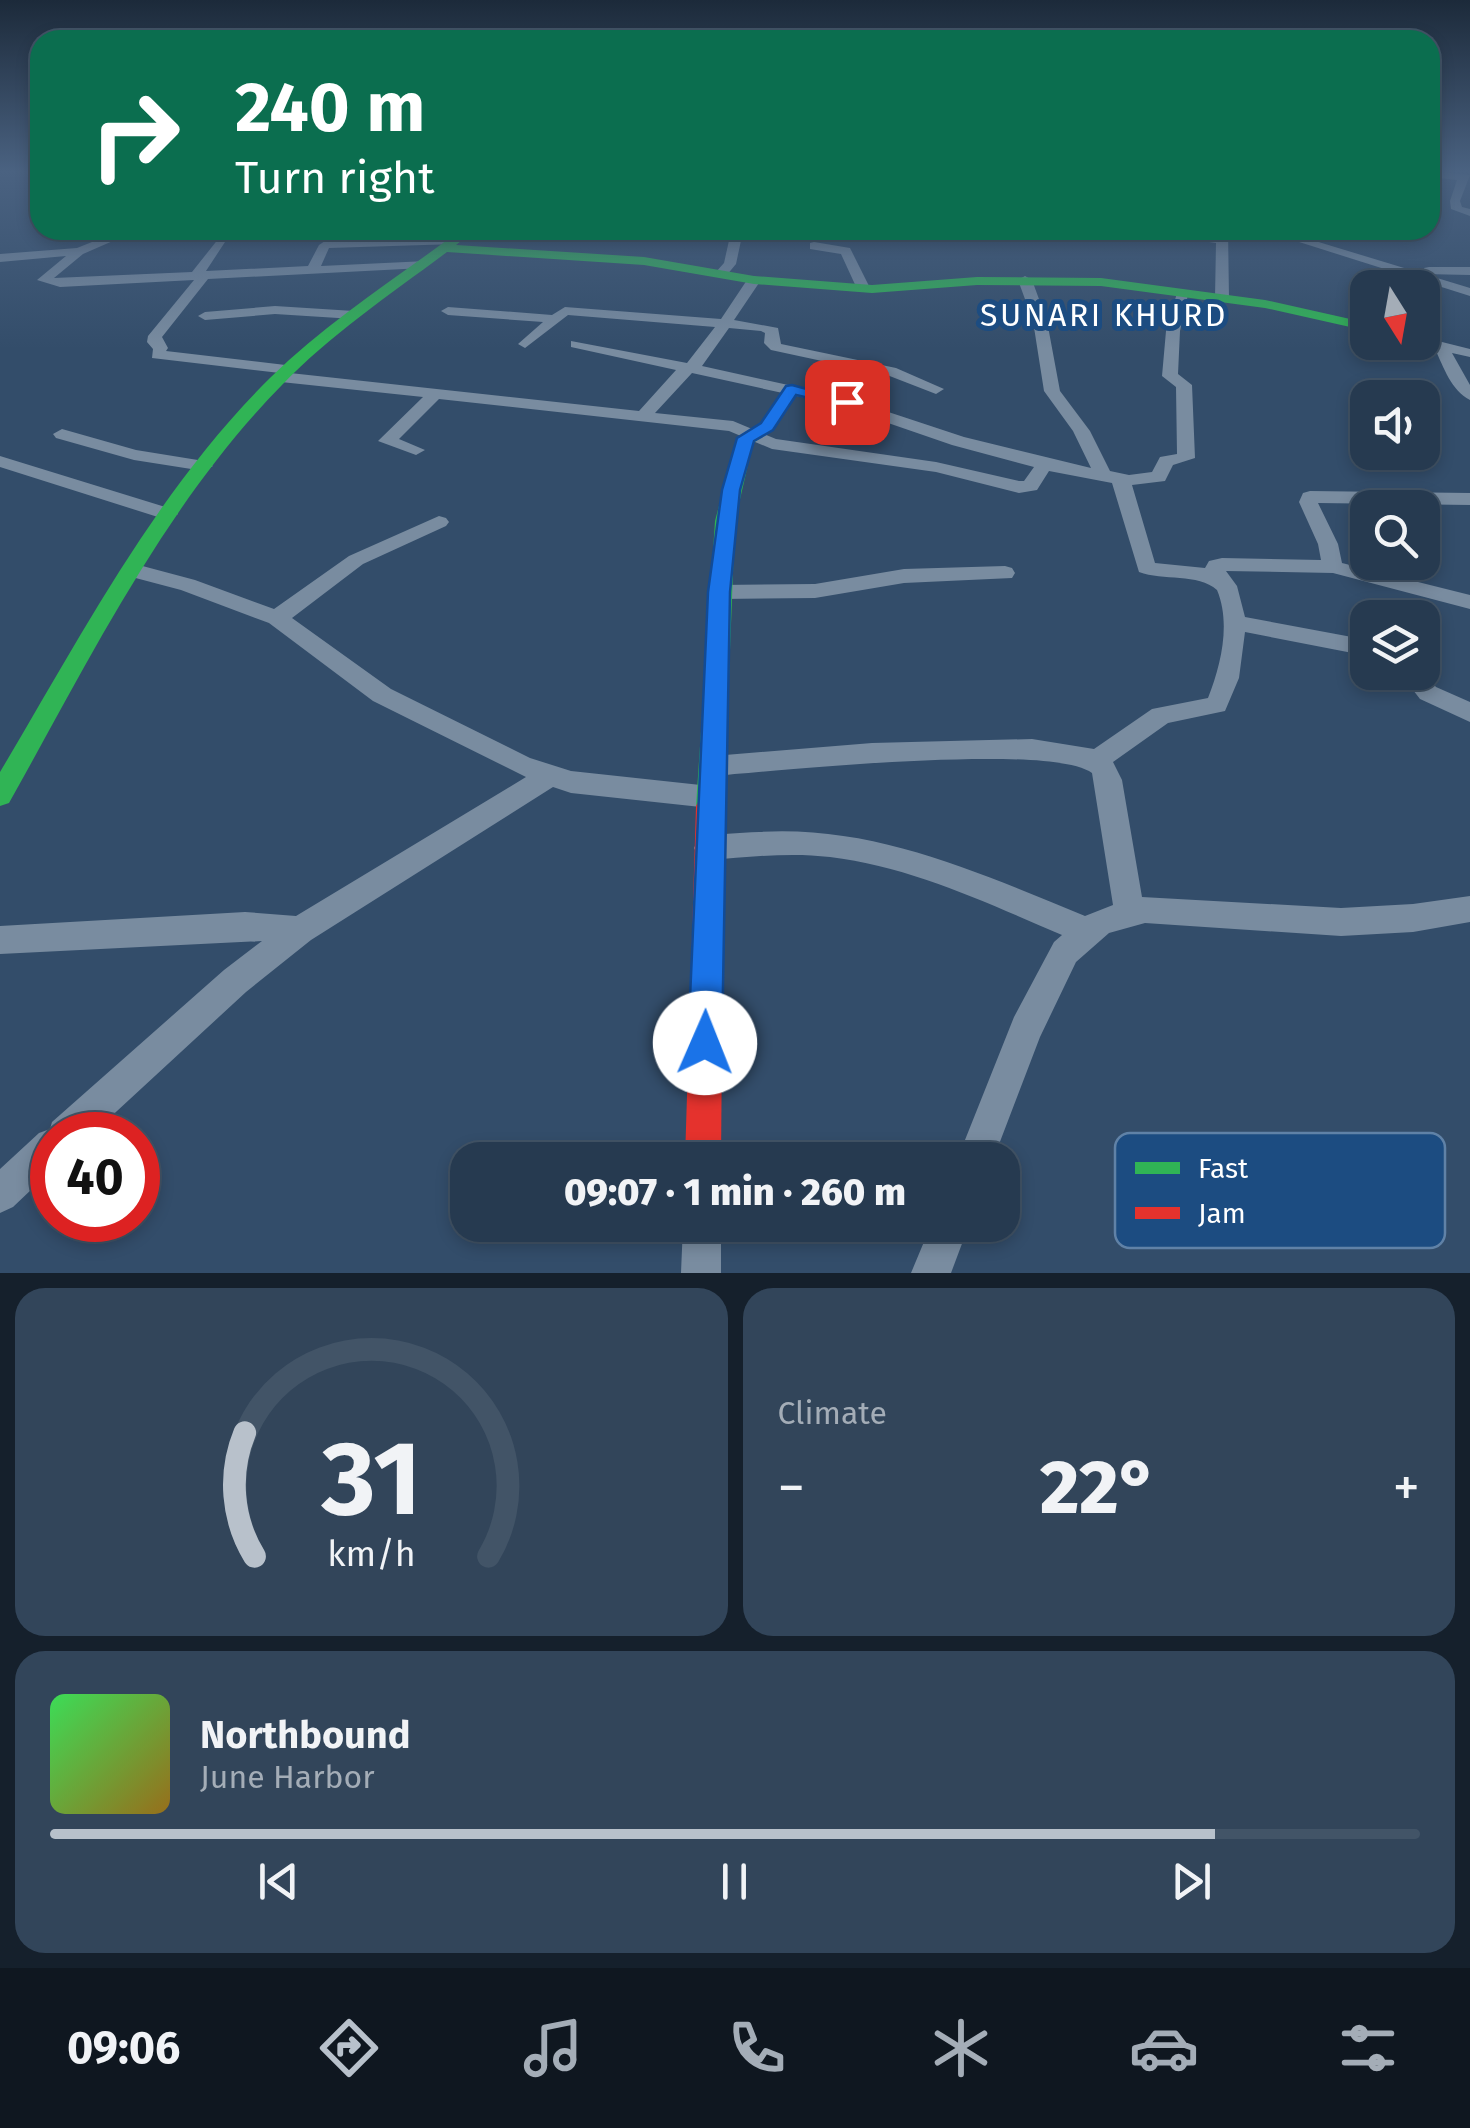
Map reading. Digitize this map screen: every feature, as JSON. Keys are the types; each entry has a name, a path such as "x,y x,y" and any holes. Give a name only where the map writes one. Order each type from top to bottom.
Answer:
{"street":[{"path":"0,258 79,251 107,240"},
{"path":"313,270 320,248 327,245 434,240"},
{"path":"0,795 168,514 204,466 285,373 354,314 455,240"},
{"path":"465,240 644,261 754,280 863,288 1025,280 1101,282 1222,298 1350,323"},
{"path":"721,274 730,264 735,240"},
{"path":"1222,240 1222,298"},
{"path":"1302,240 1399,270"},
{"path":"220,242 201,275 154,336 154,342 161,347 156,355 434,396 644,414 733,426 778,445 925,465 1024,487 1030,486 1046,462"},
{"path":"814,246 846,251 863,288"},
{"path":"79,251 44,280 54,283 423,264"},
{"path":"1440,271 1470,271"},
{"path":"644,414 699,362 754,280"},
{"path":"1025,280 1040,321 1052,391 1081,431 1103,474"},
{"path":"1440,283 1470,292"},
{"path":"576,344 865,407 942,435 1046,462 1124,479 1159,477 1166,461 1186,458 1184,385 1170,376 1172,331 1184,293"},
{"path":"204,316 275,310 354,314"},
{"path":"448,310 554,319"},
{"path":"525,344 568,311 726,323 772,329 771,343 776,347 883,368 936,388"},
{"path":"1442,347 1470,353"},
{"path":"1442,347 1456,380 1470,394"},
{"path":"703,1142 710,796 719,592 731,490 745,441 767,426 792,390"},
{"path":"416,450 386,441 434,396"},
{"path":"62,434 134,454 204,466"},
{"path":"925,465 942,435"},
{"path":"0,461 168,514"},
{"path":"1096,761 1161,715 1216,705 1226,688 1235,622 1227,586 1214,577 1146,567 1124,479"},
{"path":"1333,567 1328,544 1308,502 1310,497 1470,499"},
{"path":"277,618 356,560 440,522"},
{"path":"1214,577 1216,566 1222,564 1333,567 1470,602"},
{"path":"136,571 188,585 277,618 382,695 549,776 710,796"},
{"path":"719,592 808,592 904,576 1006,573"},
{"path":"1235,622 1350,644"},
{"path":"1422,690 1470,713"},
{"path":"713,766 963,748 1050,750 1096,761 1109,780 1129,912"},
{"path":"90,1112 235,981 300,930 549,776"},
{"path":"708,848 812,843 855,848 921,866 1088,932"},
{"path":"982,1142 1026,1029 1065,952 1100,922 1129,912 1169,910 1340,922 1470,910"},
{"path":"0,940 257,926 300,930"},
{"path":"0,1194 30,1166"},
{"path":"701,1273 702,1242"},
{"path":"931,1273 943,1242"}],"traffic: fast":[{"path":"0,795 118,592 218,447 256,402 304,356 455,240"},
{"path":"444,248 644,261 754,280 872,289 977,281 1101,282 1265,304 1350,323"},
{"path":"710,806 725,521 745,441 767,426 792,390"}],"traffic: jam":[{"path":"703,1142 710,806"}],"district":[{"name":"SUNARI KHURD","path":"1104,315"}],"route":[{"path":"705,1043 719,592 731,490 746,438 767,426 792,390 847,402"}]}
